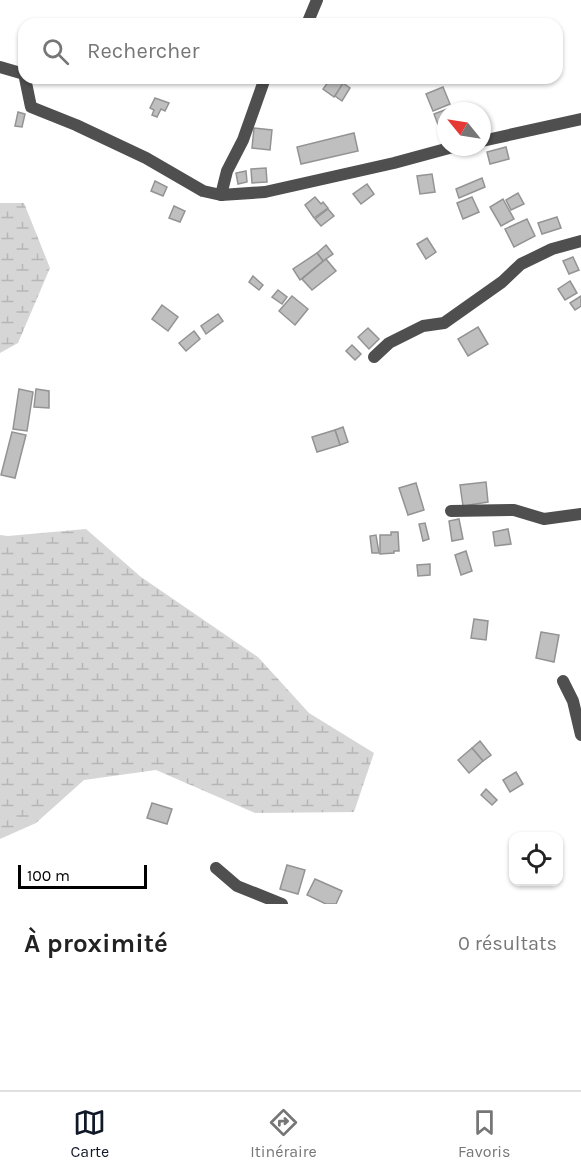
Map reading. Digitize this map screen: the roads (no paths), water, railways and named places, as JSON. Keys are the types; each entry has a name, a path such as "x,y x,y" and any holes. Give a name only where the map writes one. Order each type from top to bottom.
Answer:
{"street":[{"path":"310,18 317,0"},
{"path":"0,67 18,72"},
{"path":"26,84 31,108 146,158 203,190 221,195 265,192 394,164 437,152"},
{"path":"221,195 227,171 243,140 263,84"},
{"path":"491,139 581,118"},
{"path":"374,357 389,343 423,326 444,323 502,282 521,264 552,249 581,241"},
{"path":"451,511 514,510 544,519 581,514"},
{"path":"563,681 573,701 581,735"},
{"path":"216,868 237,886 282,904"}]}
